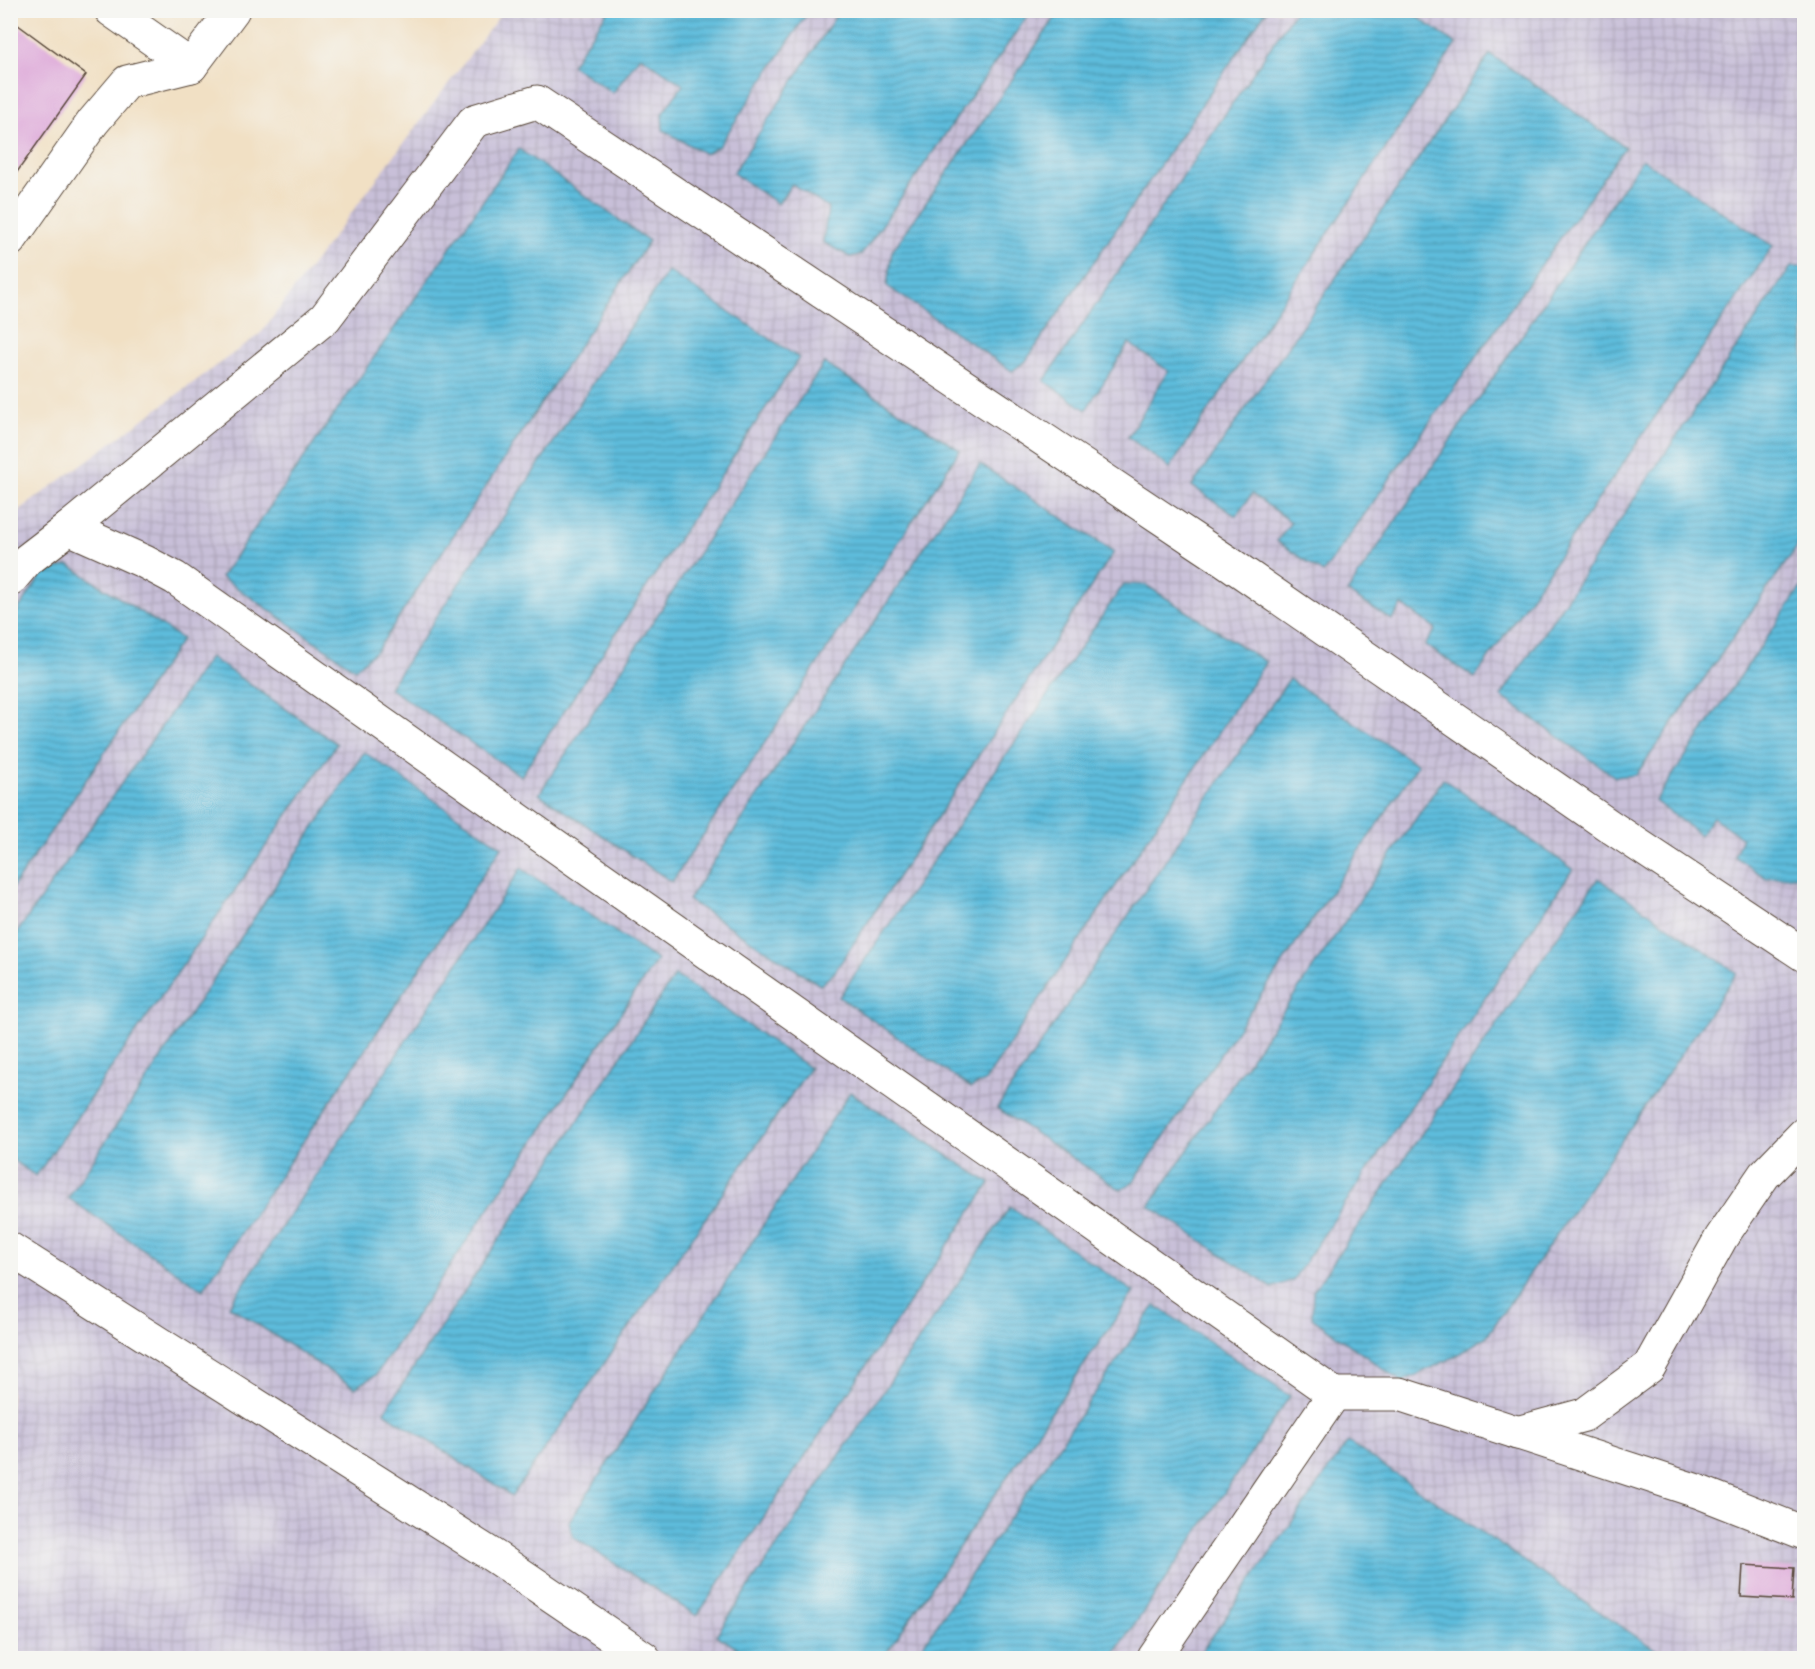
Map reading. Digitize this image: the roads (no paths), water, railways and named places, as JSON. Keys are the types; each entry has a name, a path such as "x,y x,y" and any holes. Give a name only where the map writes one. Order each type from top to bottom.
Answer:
{"lane":[{"path":"111,10 191,66"},
{"path":"10,240 93,122 127,82 191,66 233,10"},
{"path":"10,580 26,561 326,318 474,121 537,102 1226,561 1608,825 1804,956"},
{"path":"69,528 145,562 175,579 1334,1394 1399,1394 1696,1491 1804,1533"},
{"path":"1517,1432 1584,1415 1649,1367 1720,1238 1764,1175 1804,1134"},
{"path":"10,1249 495,1557 644,1659"},
{"path":"1154,1659 1334,1394"}],"water":[{"path":"608,11 809,11 719,146 705,154 663,130 662,114 683,85 640,56 613,93 571,65"},
{"path":"839,11 1031,11 862,254 850,257 823,242 828,208 792,184 778,204 733,173"},
{"path":"1060,11 1266,11 1026,361 1012,371 887,286 892,251"},
{"path":"1295,11 1409,11 1456,44 1170,468 1128,437 1168,371 1129,343 1086,410 1044,381"},
{"path":"1490,54 1625,147 1323,573 1277,541 1291,522 1252,494 1236,516 1192,486"},
{"path":"519,149 649,241 378,649 355,669 221,577"},
{"path":"1642,159 1773,246 1475,678 1425,645 1436,629 1402,605 1392,620 1347,592"},
{"path":"1791,267 1804,267 1804,537 1636,775 1615,777 1501,696"},
{"path":"668,271 799,358 521,776 389,688"},
{"path":"824,363 960,450 672,882 539,794"},
{"path":"980,464 1114,552 834,973 820,985 688,900"},
{"path":"69,565 182,639 11,890 11,620 43,573"},
{"path":"1804,583 1804,866 1797,876 1766,878 1734,856 1742,838 1713,817 1700,835 1655,801"},
{"path":"1124,584 1146,585 1266,662 985,1081 971,1088 839,997"},
{"path":"210,657 337,744 36,1176 11,1159 11,941"},
{"path":"1289,679 1418,765 1134,1181 1121,1190 997,1108"},
{"path":"364,752 502,847 203,1290 68,1198"},
{"path":"1443,779 1573,869 1293,1280 1272,1288 1149,1206"},
{"path":"521,868 657,960 376,1375 355,1388 229,1306"},
{"path":"1598,878 1737,973 1487,1336 1454,1357 1402,1382 1312,1318 1313,1291"},
{"path":"675,975 810,1068 512,1496 384,1412"},
{"path":"850,1092 990,1183 697,1616 573,1537 569,1522"},
{"path":"1010,1207 1134,1292 883,1658 752,1658 716,1635"},
{"path":"1155,1305 1290,1396 1112,1658 914,1658"},
{"path":"1348,1442 1668,1658 1197,1658"}]}
